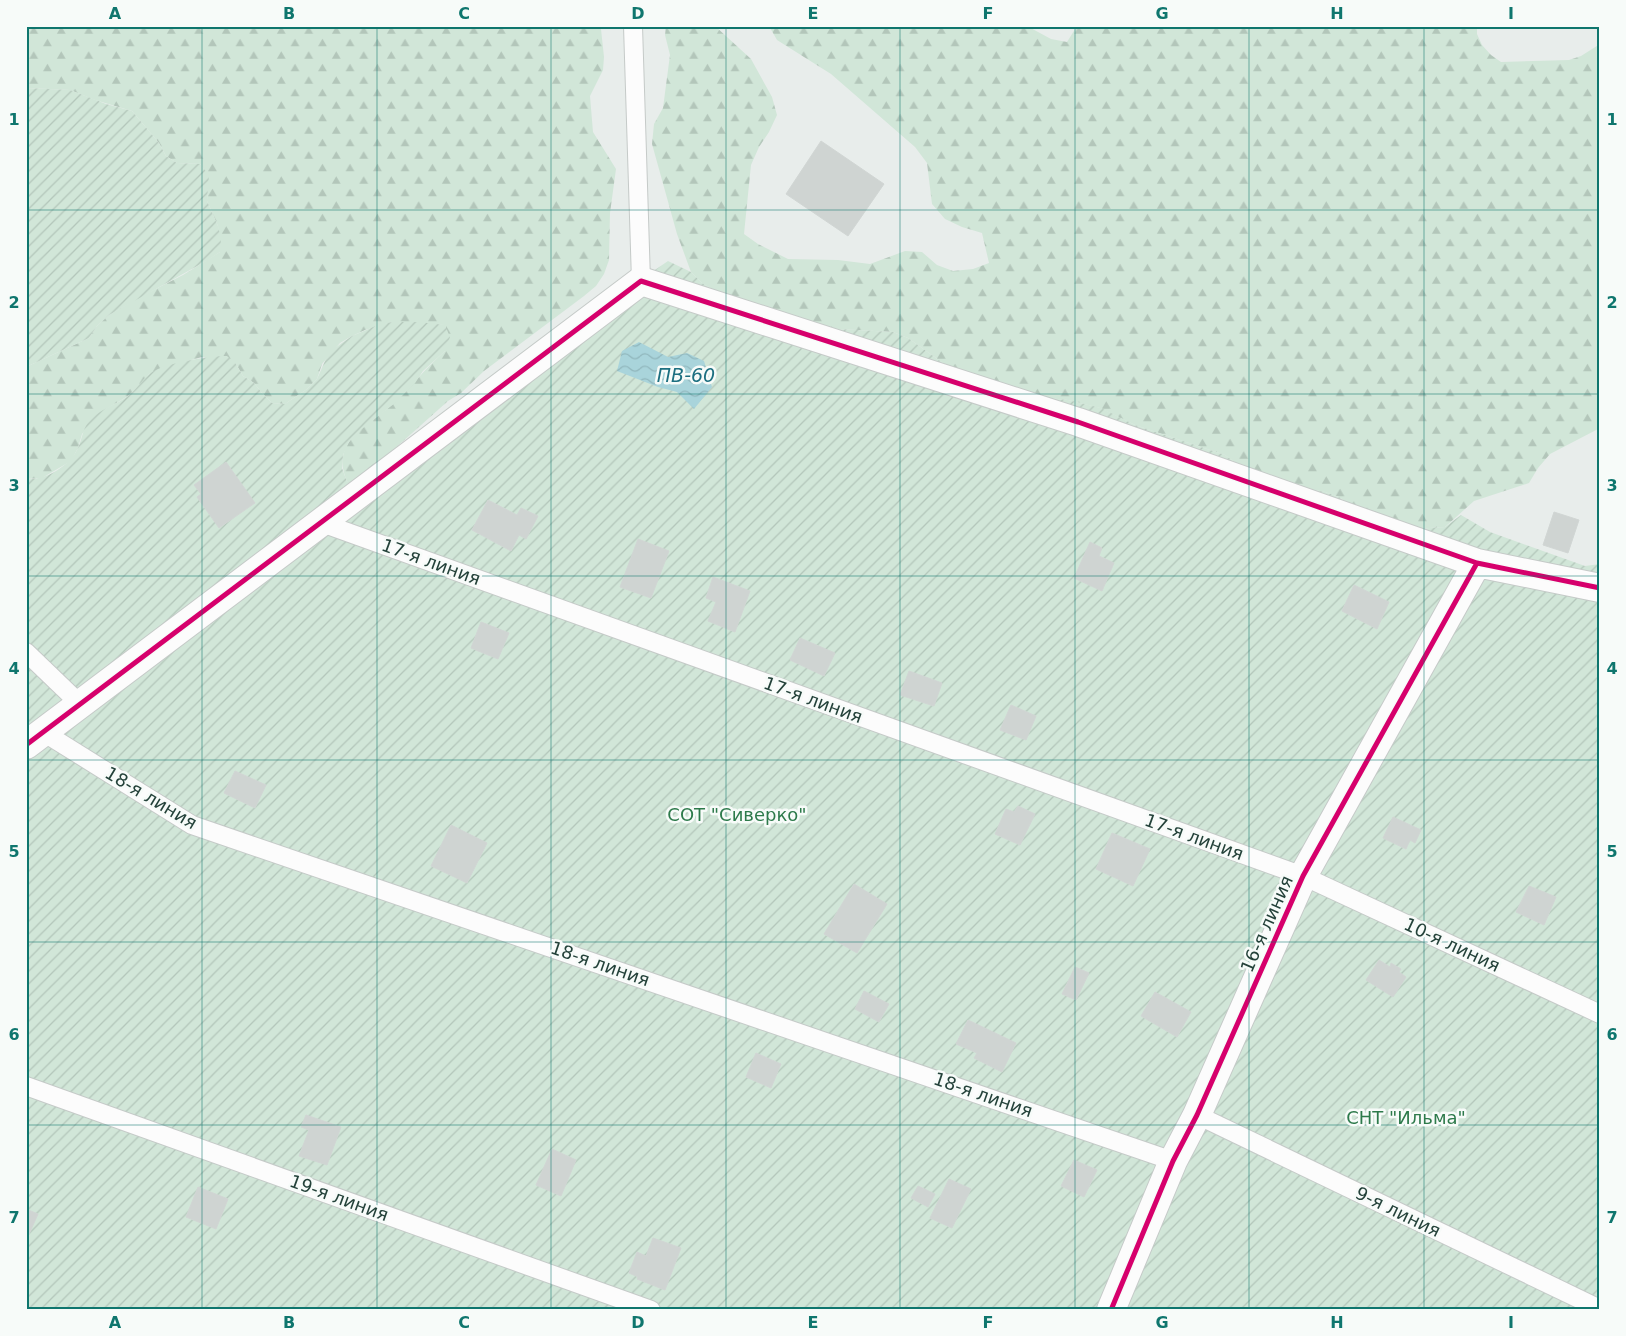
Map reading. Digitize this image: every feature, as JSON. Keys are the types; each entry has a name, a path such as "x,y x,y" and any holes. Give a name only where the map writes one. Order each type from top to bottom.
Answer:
{"street":[{"path":"35,739 641,281 1078,422 1477,563 1600,588"},
{"name":"16-я линия","path":"1111,1310 1173,1161 1197,1115 1303,876 1477,563"}],"lane":[{"path":"633,26 641,281"},
{"name":"17-я линия","path":"322,523 1303,876"},
{"path":"26,652 80,704"},
{"name":"18-я линия","path":"35,739 192,824 1173,1161"},
{"name":"10-я линия","path":"1303,876 1600,1014"},
{"name":"19-я линия","path":"26,1086 651,1310"},
{"name":"9-я линия","path":"1197,1115 1600,1309"}],"green space":[{"path":"26,26 603,26 601,29 604,57 603,70 590,96 593,132 616,169 610,213 609,260 604,274 596,286 484,371 373,468 347,482 342,463 346,447 365,425 396,401 445,351 444,325 392,322 352,336 340,343 322,364 317,379 307,389 285,404 272,403 254,383 243,376 236,364 202,357 162,368 149,374 128,396 103,411 82,434 78,448 71,461 42,478 26,479 26,367 89,338 97,326 109,315 183,275 220,252 218,226 207,201 208,175 200,164 177,163 166,156 159,143 132,111 70,90 26,88"},
{"path":"666,26 715,26 751,59 772,97 777,115 751,165 744,234 758,244 788,259 838,260 870,264 905,251 922,252 937,265 953,271 973,269 989,263 982,233 945,219 932,204 927,163 915,147 831,74 777,40 769,26 1027,26 1051,39 1067,42 1077,26 1477,26 1477,34 1482,45 1501,62 1569,60 1581,56 1600,44 1600,428 1550,454 1538,468 1529,483 1474,501 1445,527 1415,529 1353,507 1339,497 1308,489 1240,466 1225,455 1135,425 1100,408 1068,400 1035,397 950,368 908,338 893,332 838,329 766,313 717,292 702,283 691,272 677,234 652,144 654,124 663,108 670,55 665,35"},
{"path":"26,88 70,90 106,104 132,111 159,143 166,156 177,163 200,164 209,175 207,201 218,226 221,239 220,252 208,260 109,315 97,326 89,338 26,367"},
{"name":"СОТ \"Сиверко\"","path":"668,261 691,272 702,283 717,292 766,313 838,329 893,332 908,338 950,368 1035,397 1068,400 1101,408 1135,425 1225,455 1240,466 1308,489 1339,497 1353,507 1370,508 1400,527 1415,529 1445,527 1461,515 1490,532 1585,566 1600,564 1600,1310 26,1310 26,479 41,478 62,467 77,450 85,428 93,417 128,396 149,374 175,363 227,356 236,364 243,376 254,383 272,403 285,404 307,389 317,379 329,352 352,336 378,325 392,322 445,325 450,337 445,351 423,371 415,383 395,403 358,432 349,442 343,455 342,468 347,482"}],"water":[{"name":"ПВ-60","path":"639,342 668,357 687,353 704,361 712,387 694,409 677,392 658,387 617,371 622,351"}],"building":[{"path":"821,141 884,184 848,236 786,194"},
{"path":"226,462 255,503 219,528 197,497 201,494 194,485"},
{"path":"488,500 517,515 521,508 538,516 526,539 519,535 511,551 472,530"},
{"path":"1554,512 1579,520 1568,553 1543,545"},
{"path":"638,539 669,551 651,598 620,587"},
{"path":"1090,542 1102,548 1099,556 1114,563 1102,591 1074,578"},
{"path":"713,577 750,591 735,632 708,621 716,602 706,598"},
{"path":"1354,585 1389,602 1377,629 1342,611"},
{"path":"481,622 509,633 498,659 471,648"},
{"path":"800,638 835,653 824,676 790,660"},
{"path":"909,671 942,683 934,706 900,695"},
{"path":"1011,705 1036,716 1026,740 1000,730"},
{"path":"235,771 266,785 255,808 224,793"},
{"path":"1018,806 1035,814 1020,845 995,834 1006,809 1014,812"},
{"path":"1393,817 1421,830 1415,843 1410,840 1406,849 1383,838"},
{"path":"451,825 487,843 467,883 431,866"},
{"path":"1112,833 1150,849 1133,886 1096,869"},
{"path":"854,884 887,904 857,953 824,934"},
{"path":"1529,886 1556,897 1544,925 1516,912"},
{"path":"1379,960 1390,967 1391,963 1401,969 1399,972 1406,977 1393,997 1366,980"},
{"path":"1075,967 1089,973 1076,1000 1062,994"},
{"path":"864,991 889,1004 879,1022 855,1009"},
{"path":"1155,992 1191,1012 1177,1037 1141,1016"},
{"path":"968,1020 1016,1043 1002,1072 974,1058 977,1053 956,1044"},
{"path":"756,1053 781,1064 771,1088 746,1077"},
{"path":"306,1115 341,1127 327,1165 299,1156 309,1130 301,1127"},
{"path":"552,1149 576,1160 561,1196 536,1185"},
{"path":"1074,1160 1097,1170 1084,1197 1061,1186"},
{"path":"949,1179 971,1189 952,1228 930,1218"},
{"path":"918,1186 935,1194 928,1207 911,1198"},
{"path":"198,1187 228,1199 216,1229 186,1217"},
{"path":"26,1209 38,1214 26,1241"},
{"path":"653,1238 681,1248 665,1290 637,1279 638,1277 629,1273 637,1252 646,1256"}],"cycle path":[{"path":"26,745 641,281 1078,422 1477,563 1600,588"},
{"path":"1111,1310 1173,1161 1197,1115 1303,876 1477,563"}],"park label":[{"name":"СНТ \"Ильма\"","path":"1406,1118"}]}
